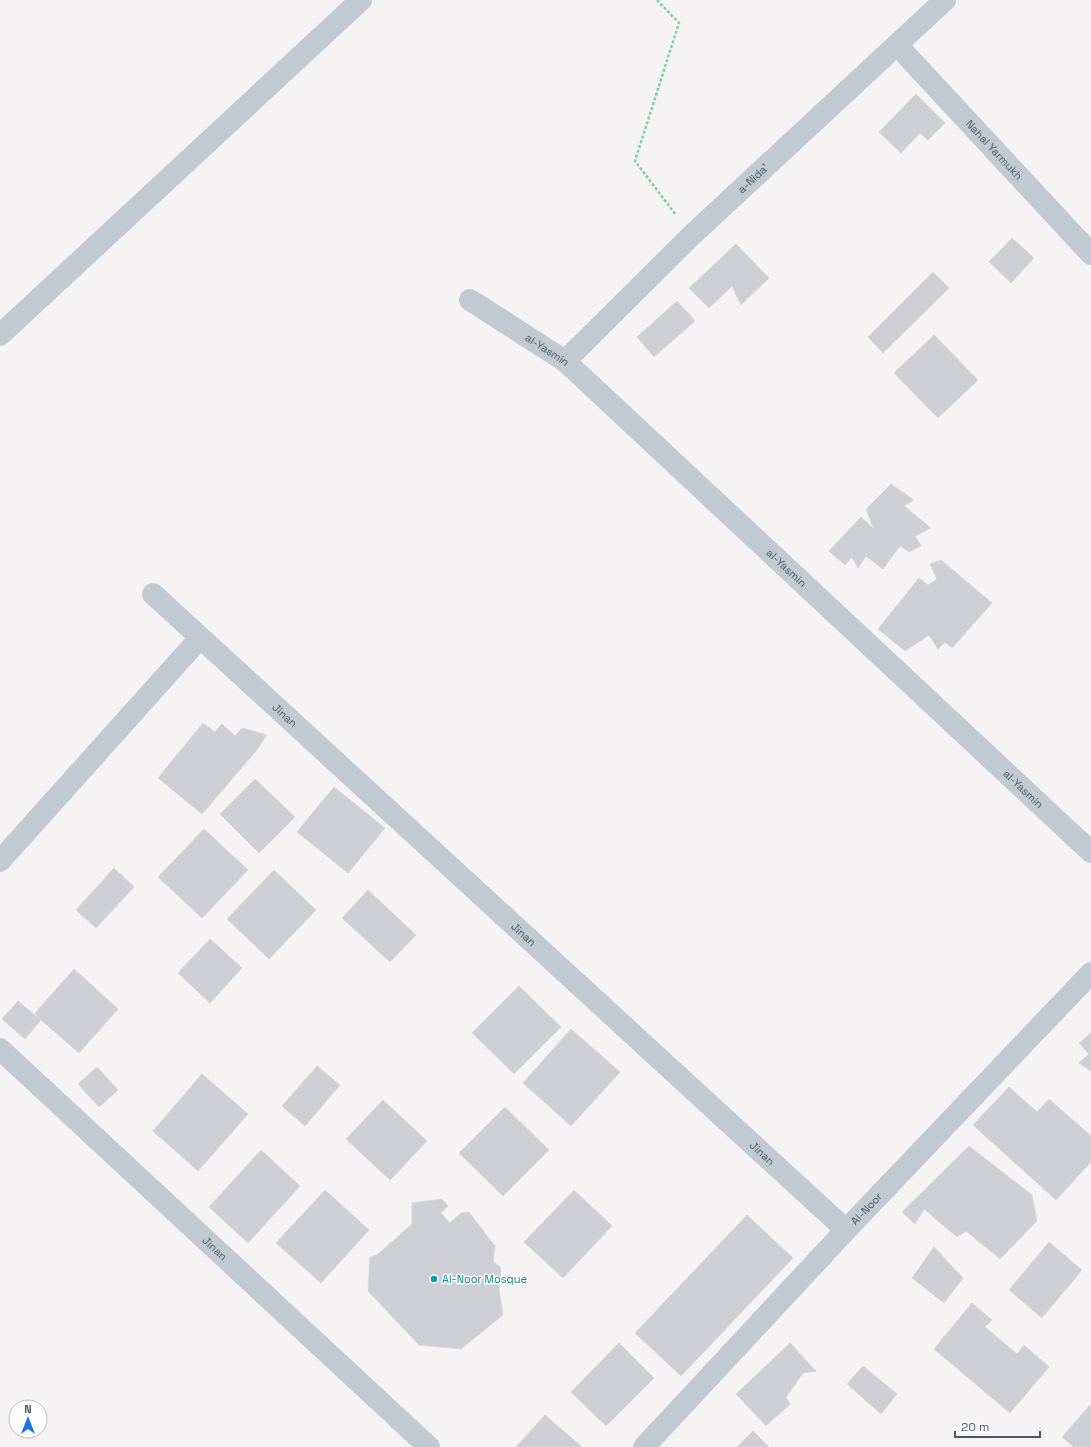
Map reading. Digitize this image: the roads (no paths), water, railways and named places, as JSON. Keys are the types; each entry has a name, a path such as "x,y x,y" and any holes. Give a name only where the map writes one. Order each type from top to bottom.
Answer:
{"street":[{"path":"0,335 361,0"},
{"name":"a-Nida'","path":"565,361 692,235 945,0"},
{"name":"Nahal Yarmukh","path":"897,45 1091,254"},
{"name":"al-Yasmin","path":"470,300 565,361 1091,852"},
{"name":"Jinan","path":"153,594 846,1230"},
{"path":"0,861 200,638"},
{"name":"Al-Noor","path":"644,1447 846,1230 1091,973"},
{"name":"Jinan","path":"0,1049 429,1447"}],"place":[{"name":"Al-Noor Mosque","path":"434,1279"}]}
